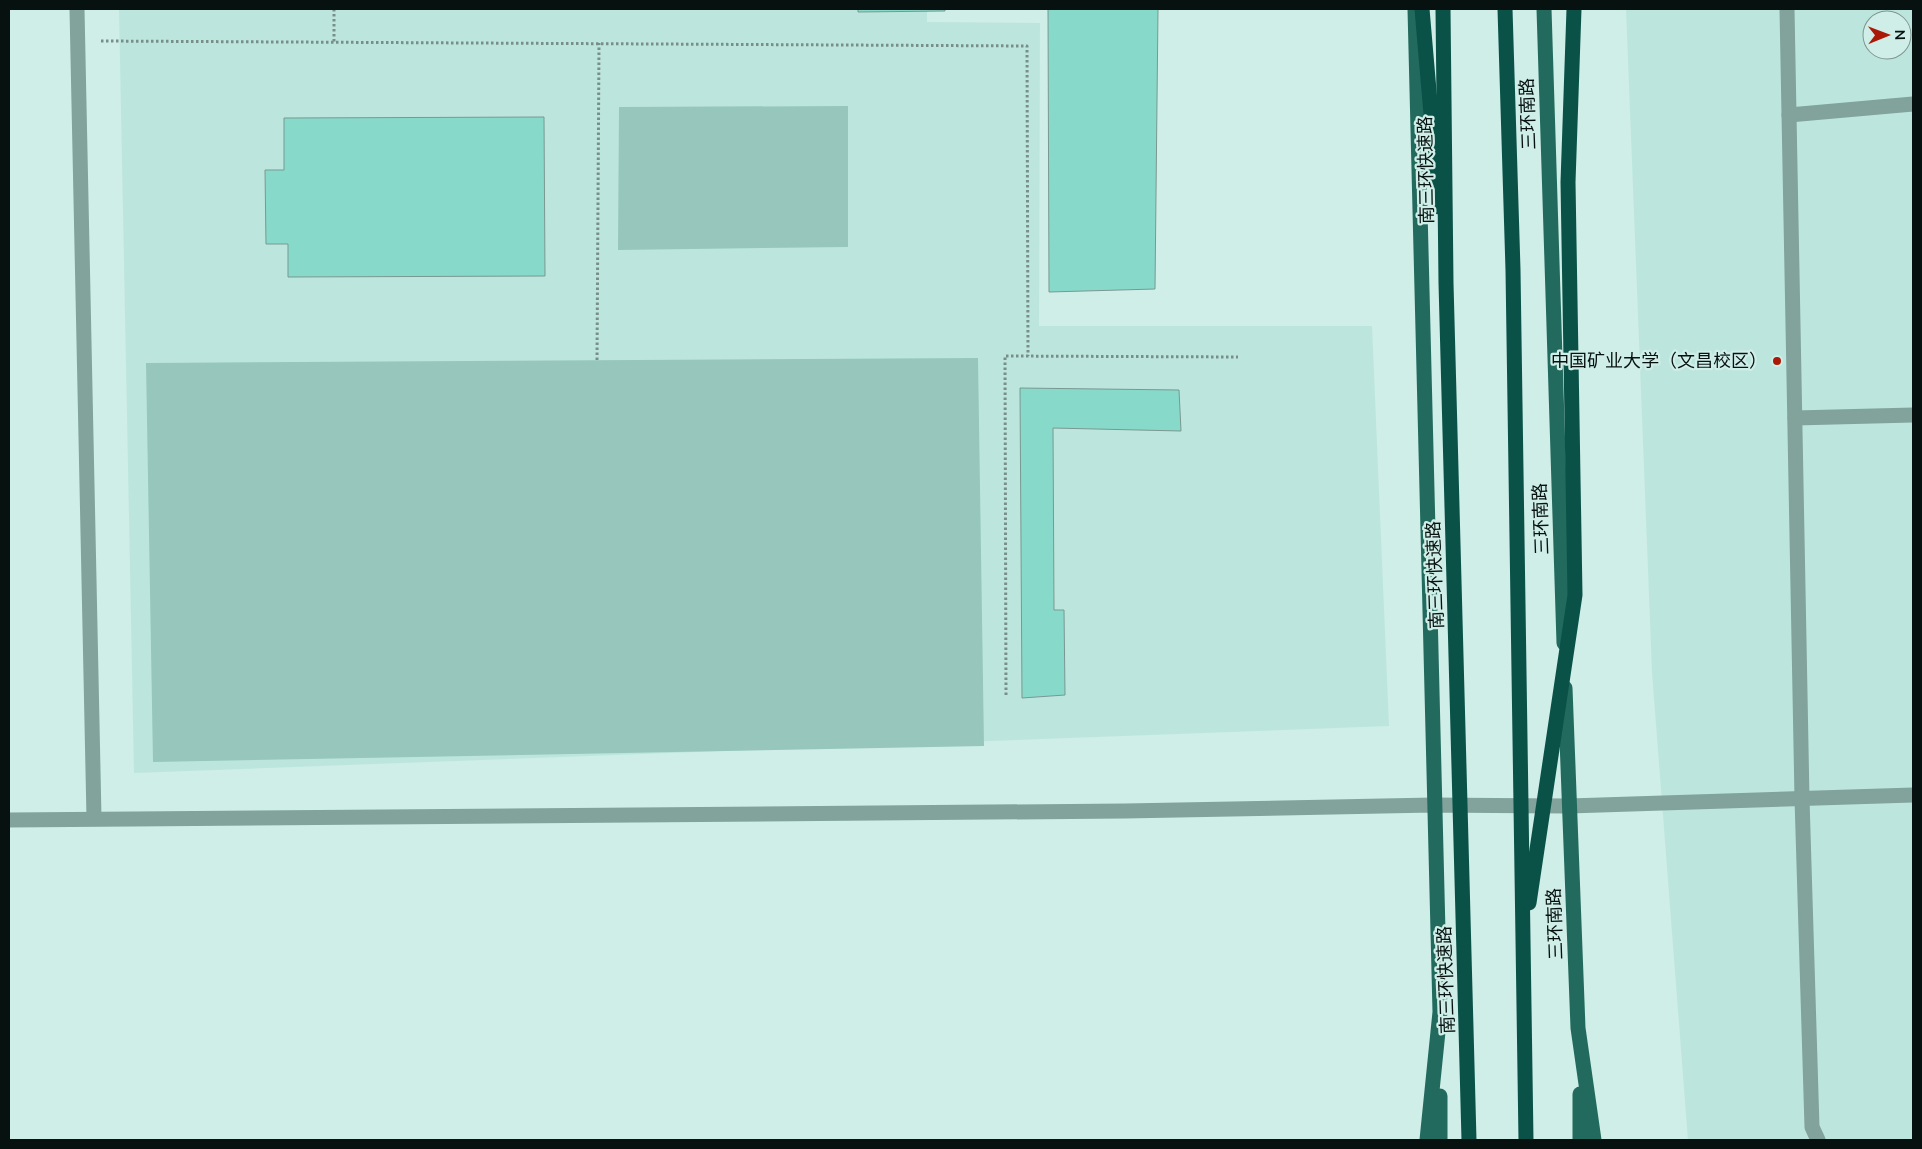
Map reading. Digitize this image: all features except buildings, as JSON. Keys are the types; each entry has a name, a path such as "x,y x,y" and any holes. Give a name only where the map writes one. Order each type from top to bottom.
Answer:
{"highway":[{"path":"1422,9 1446,282"},
{"name":"南三环快速路","path":"1443,9 1446,282 1469,1140"},
{"path":"1505,9 1514,270 1526,1140"},
{"path":"1522,949 1575,595 1568,182 1574,9"}],"main road":[{"path":"1415,9 1433,805 1440,1012 1440,1140"},
{"name":"三环南路","path":"1544,9 1569,806 1578,1028 1580,1140"},
{"path":"1427,1140 1440,1012"},
{"name":"三环南路","path":"1578,1028 1594,1140"}],"street":[{"path":"77,9 94,818"},
{"path":"1787,9 1802,799 1813,1136"},
{"path":"1789,115 1913,104"},
{"path":"1795,418 1913,415"},
{"path":"9,820 1125,811 1433,805 1569,806 1913,795"}],"path":[{"path":"334,9 334,42"},
{"path":"78,41 1027,46 1028,356"},
{"path":"597,360 599,43"},
{"path":"1006,694 1005,356 1238,357"}],"shaded area":[{"path":"119,9 927,9 927,22 1040,23 1039,326 1372,326 1389,726 134,773"},
{"name":"中国矿业大学（文昌校区）","path":"1626,9 1913,9 1913,1140 1688,1140 1652,672"},
{"path":"848,106 848,247 618,250 619,107"},
{"path":"978,358 984,746 153,762 146,363"}],"place":[{"name":"中国矿业大学（文昌校区）","path":"1777,361"}]}
